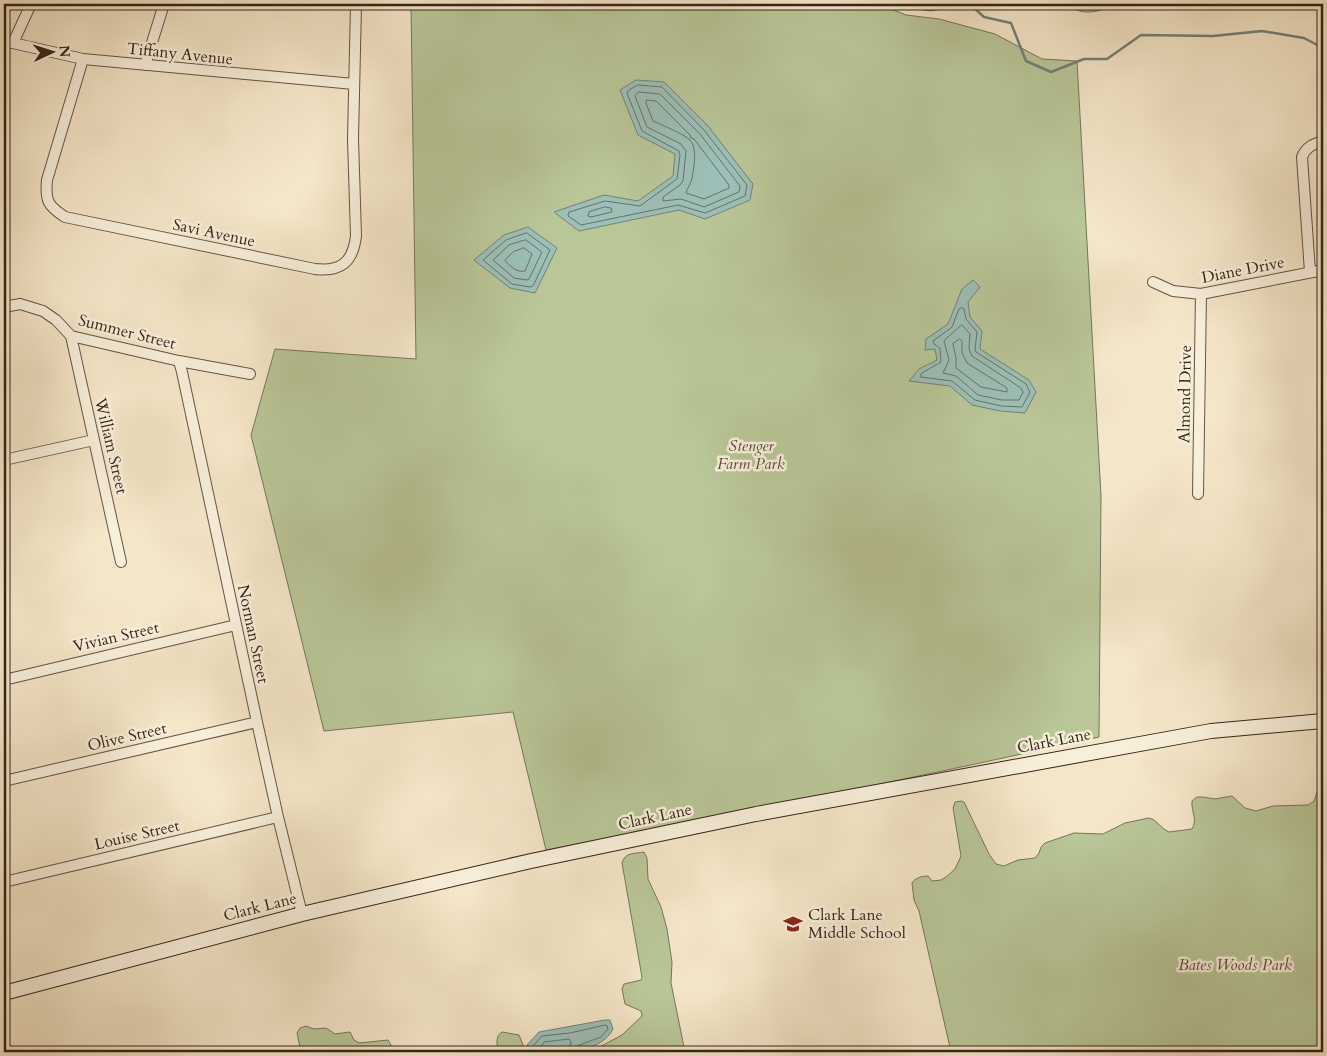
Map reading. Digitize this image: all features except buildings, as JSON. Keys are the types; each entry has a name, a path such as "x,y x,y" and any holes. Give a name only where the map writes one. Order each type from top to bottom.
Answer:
{"main road":[{"name":"Clark Lane","path":"4,993 302,914 532,861 756,814 1211,731 1323,721"}],"street":[{"path":"8,42 31,4"},
{"path":"145,65 164,4"},
{"name":"Savi Avenue","path":"83,59 47,180 46,192 48,203 55,211 65,217 315,269 336,269 345,264 355,249 356,236 353,139 356,4"},
{"name":"Tiffany Avenue","path":"8,42 83,59 354,84"},
{"path":"1310,272 1302,157 1305,151 1323,141"},
{"name":"Diane Drive","path":"1153,282 1173,291 1201,294 1323,270"},
{"name":"Almond Drive","path":"1198,494 1201,294"},
{"name":"Summer Street","path":"4,307 20,304 43,311 56,320 71,336 250,374"},
{"name":"William Street","path":"71,336 121,562"},
{"name":"Norman Street","path":"179,360 278,817 302,914"},
{"path":"4,460 94,440"},
{"name":"Vivian Street","path":"4,680 236,625"},
{"name":"Olive Street","path":"4,781 257,722"},
{"name":"Louise Street","path":"4,882 278,817"}],"green space":[{"name":"Stenger Farm Park","path":"411,4 879,4 906,15 939,19 995,34 1042,59 1077,61 1101,496 1099,737 823,796 546,850 513,712 324,731 251,435 275,349 416,359"},
{"name":"Bates Woods Park","path":"1323,788 1323,1052 951,1052 919,911 914,900 912,883 926,876 932,881 941,880 955,869 961,856 953,808 955,802 964,802 989,854 996,864 1004,866 1018,860 1035,858 1045,843 1074,833 1103,834 1125,823 1149,818 1169,832 1192,829 1194,819 1192,801 1197,797 1215,799 1232,796 1245,808 1256,811 1273,806 1308,805 1314,801 1318,790"},
{"path":"644,852 647,858 648,879 661,907 667,929 672,962 671,983 685,1052 590,1052 622,1035 642,1016 641,1011 625,1004 622,989 624,984 641,980 642,977 622,863 623,859 628,855"},
{"path":"306,1026 314,1029 326,1028 335,1034 350,1032 354,1040 359,1043 388,1040 391,1045 387,1052 301,1052 297,1033 300,1028"},
{"path":"502,1032 519,1035 526,1052 498,1052 497,1038"}],"water":[{"path":"1067,4 1118,4 1098,11 1085,12 1079,11"},
{"path":"636,80 664,82 708,126 753,184 750,200 705,219 679,210 579,231 554,212 604,195 638,201 673,176 675,154 638,135 620,90"},
{"path":"528,227 557,248 535,293 510,288 474,260 504,235"},
{"path":"973,280 980,287 968,302 970,317 982,331 980,349 1029,380 1036,392 1025,413 1000,411 972,405 950,386 909,381 919,369 937,360 935,349 925,350 926,339 948,324 962,289"},
{"path":"610,1020 613,1029 607,1038 598,1044 574,1051 527,1052 527,1045 539,1032"}],"waterway":[{"path":"914,4 929,10 956,4"},
{"path":"957,4 972,6 984,17 1011,23 1026,61 1051,72 1084,59 1107,59 1141,35 1213,36 1262,31 1304,38 1323,48"}],"place":[{"name":"Clark Lane Middle School","path":"793,924"}]}
